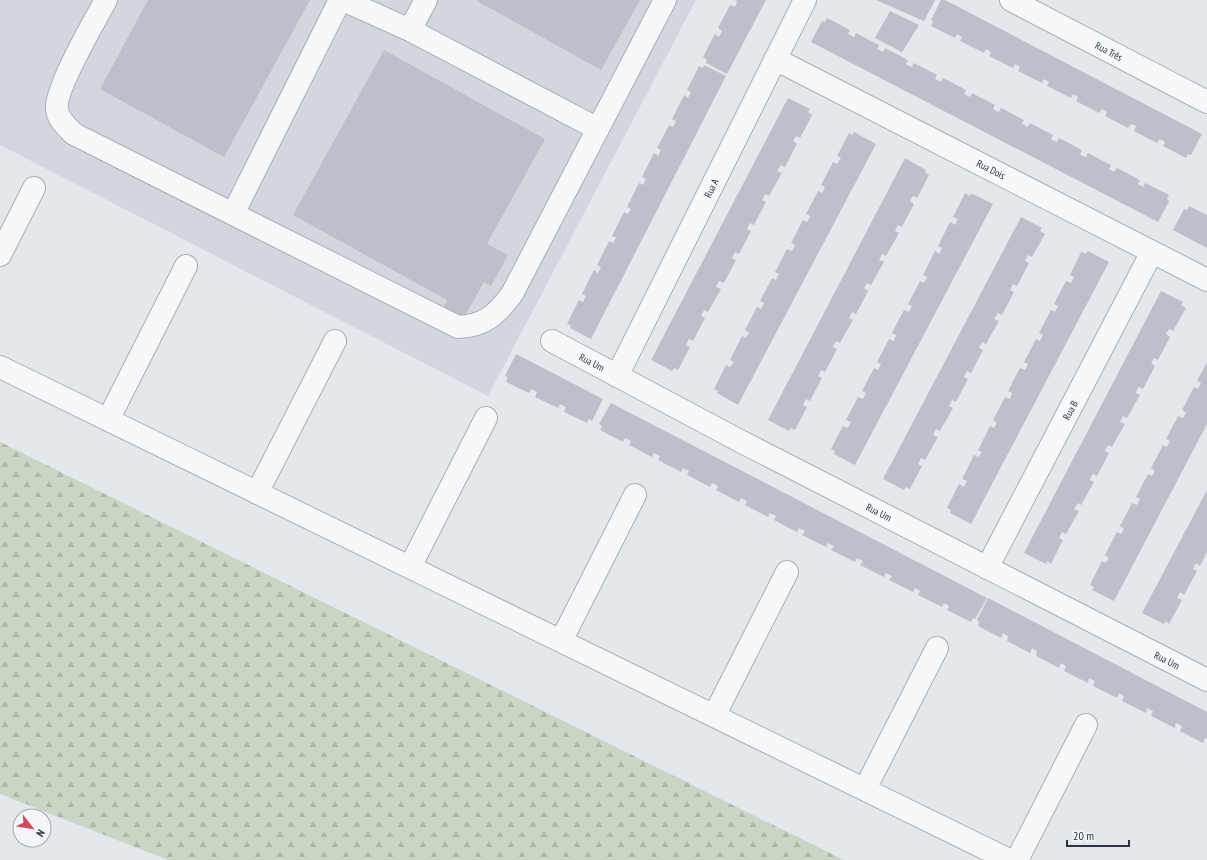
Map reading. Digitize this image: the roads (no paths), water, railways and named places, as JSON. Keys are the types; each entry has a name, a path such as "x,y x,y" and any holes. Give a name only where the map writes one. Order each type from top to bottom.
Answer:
{"street":[{"path":"106,0 61,88 57,99 59,117 74,134 449,324 458,327 480,324 502,307 512,294 665,0"},
{"path":"233,214 340,0"},
{"path":"344,0 410,30 598,129"},
{"path":"410,30 426,0"},
{"name":"Rua A","path":"617,376 805,0"},
{"name":"Rua Três","path":"1011,0 1207,102"},
{"name":"Rua Dois","path":"775,58 1207,280"},
{"path":"0,255 34,188"},
{"name":"Rua B","path":"987,568 1152,252"},
{"path":"108,420 186,266"},
{"path":"257,493 335,341"},
{"name":"Rua Um","path":"552,342 987,568 1207,680"},
{"path":"0,367 1009,860"},
{"path":"410,567 486,418"},
{"path":"560,641 635,494"},
{"path":"714,716 787,572"},
{"path":"865,789 937,648"},
{"path":"1017,860 1086,725"}]}
